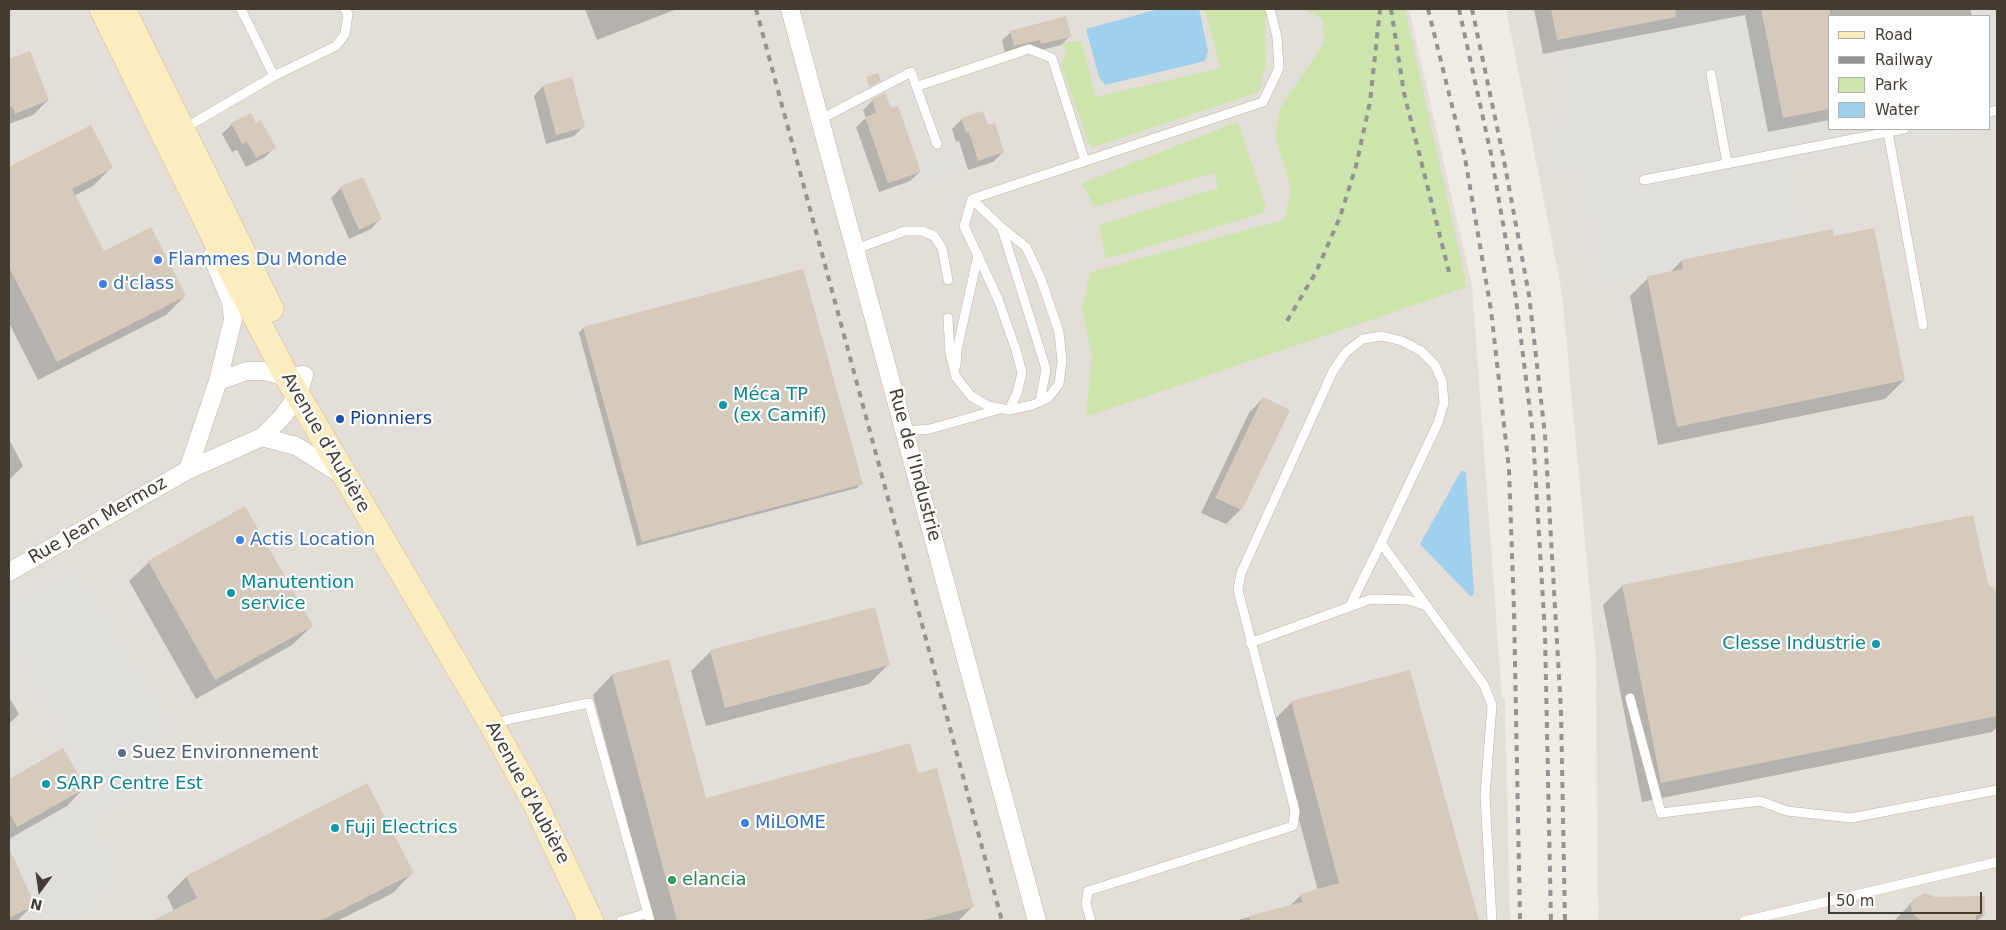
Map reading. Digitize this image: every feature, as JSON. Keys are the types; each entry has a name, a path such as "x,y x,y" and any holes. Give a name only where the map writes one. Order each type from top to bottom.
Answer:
{"main road":[{"name":"Avenue d'Aubière","path":"102,9 175,138 343,475 500,723 545,786 609,921"},
{"name":"Avenue d'Aubière","path":"123,9 175,138"},
{"name":"Avenue d'Aubière","path":"296,382 500,723 535,803 591,921"}],"street":[{"name":"Rue de l'Industrie","path":"790,9 1037,921"},
{"name":"Rue Jean Mermoz","path":"175,138 174,177 231,302 233,318 218,382 188,470"},
{"path":"218,382 247,370 265,371 296,382"},
{"name":"Rue Jean Mermoz","path":"9,572 188,470 262,437 283,416 296,382"},
{"path":"262,437 296,446 343,475"}],"lane":[{"path":"241,9 274,76"},
{"path":"175,138 274,76 336,46 344,34 348,14 345,9"},
{"path":"972,199 1263,102 1279,68 1277,37 1270,9"},
{"path":"918,86 1029,49 1052,58 1085,161"},
{"path":"821,119 911,72 918,86 938,144"},
{"path":"1711,74 1727,163"},
{"path":"1644,180 1899,130"},
{"path":"1888,132 1923,325"},
{"path":"905,431 930,429 1040,402 1048,398 1058,384 1062,362 1059,332 1041,279 1026,248 972,199"},
{"path":"972,199 964,226 998,299 1022,373 1017,392 1006,409"},
{"path":"1002,228 1046,369 1040,402"},
{"path":"856,249 904,231 922,231 934,236 942,248 948,280"},
{"path":"956,377 957,350 978,255"},
{"path":"948,318 950,353 956,377 972,396 988,406 1006,409"},
{"path":"1091,921 1086,904 1088,891 1293,826 1295,811 1238,590 1241,573 1333,371 1346,352 1363,339 1382,336 1402,341 1421,351 1434,365 1442,381 1444,403 1438,423 1350,606"},
{"path":"1381,542 1484,685 1492,705 1485,796 1492,921"},
{"path":"1250,642 1371,599 1408,600 1427,606"},
{"path":"1630,698 1661,813 1760,801 1787,811 1851,818 1997,790"},
{"path":"500,723 589,703 649,917 621,921"},
{"path":"1744,921 1997,862"}],"shaded area":[{"path":"9,9 1409,9 1472,286 1502,698 1505,699 1510,921 9,921"},
{"path":"1506,9 1997,9 1997,921 1598,921 1596,660 1562,293"},
{"path":"1694,9 1761,9 1783,118 1828,109 1828,130 1984,130 1794,166 1808,235 1683,269 1596,289 1576,170 1555,176 1542,130 1568,120 1557,40"},
{"path":"1972,9 1997,9 1997,127 1991,129 1991,15 1973,15"},
{"path":"962,151 968,172 928,184 922,163"},
{"name":"Suez Environnement","path":"79,564 180,731 169,738 183,768 99,818 123,875 122,886 109,890 102,908 75,921 9,921 9,838 90,792 9,646 9,598"}],"green space":[{"path":"1205,9 1274,9 1265,17 1266,63 1259,92 1091,148 1061,65 1066,52 1062,43 1081,41 1096,97 1220,68"},
{"path":"1303,9 1405,9 1467,287 1086,417 1092,356 1082,309 1090,272 1284,220 1291,188 1275,137 1280,108 1324,43 1323,19"},
{"path":"1237,122 1266,208 1263,213 1106,259 1099,225 1218,188 1214,173 1094,207 1082,183"}],"water":[{"path":"1159,9 1199,9 1208,51 1205,61 1105,85 1099,77 1086,29"},
{"path":"1461,471 1466,472 1474,594 1471,597 1420,544"}],"building":[{"path":"1551,9 1675,9 1676,17 1557,40"},
{"path":"1761,9 1830,9 1830,15 1828,15 1828,109 1783,118"},
{"path":"1066,16 1071,37 1041,44 1040,40 1014,46 1010,31"},
{"path":"30,51 49,100 15,114 12,106 9,108 9,59"},
{"path":"878,73 881,81 869,87 866,77"},
{"path":"572,77 585,127 556,135 543,85"},
{"path":"885,93 891,108 898,106 921,172 888,183 865,117 876,113 872,99"},
{"path":"983,111 988,125 995,123 1004,152 978,161 969,132 966,133 961,118"},
{"path":"251,113 256,123 261,120 276,148 256,158 247,142 242,144 231,123"},
{"path":"91,125 113,168 72,189 104,251 151,227 186,296 57,362 9,267 9,167"},
{"path":"363,177 382,219 359,230 340,187"},
{"path":"1874,228 1905,380 1677,427 1647,276 1683,269 1681,260 1833,229 1834,236"},
{"name":"Méca TP (ex Camif)","path":"803,269 863,484 642,542 583,327"},
{"path":"1263,397 1290,410 1242,510 1215,498"},
{"name":"Manutention service","path":"245,506 313,626 215,680 148,561"},
{"name":"Clesse Industrie","path":"1973,515 1988,584 1997,591 1997,716 1661,783 1622,585"},
{"path":"875,607 890,665 725,708 710,650"},
{"path":"669,659 706,798 910,743 918,773 937,768 974,907 919,921 677,921 612,674"},
{"path":"1410,670 1479,921 1250,921 1249,916 1302,902 1300,894 1339,883 1291,701"},
{"name":"SARP Centre Est","path":"63,748 86,788 17,827 9,812 9,779"},
{"name":"Fuji Electrics","path":"367,783 414,873 320,921 152,921 197,898 186,876"},
{"path":"9,848 35,905 9,918"},
{"path":"1925,893 1935,897 1985,896 1985,915 1976,915 1976,921 1920,920 1912,913 1911,905 1915,898"}],"railway":[{"path":"756,9 1002,921"},
{"path":"1287,321 1316,272 1340,217 1356,166 1370,102 1380,9"},
{"path":"1391,9 1404,93 1449,272"},
{"path":"1428,9 1465,158 1491,310 1509,469 1514,610 1520,921"},
{"path":"1459,9 1491,154 1516,299 1533,435 1545,634 1551,921"},
{"path":"1472,9 1503,155 1529,295 1545,435 1561,711 1565,921"}],"place":[{"name":"Flammes Du Monde","path":"158,260"},
{"name":"d'class","path":"103,284"},
{"name":"Méca TP (ex Camif)","path":"723,405"},
{"name":"Pionniers","path":"340,419"},
{"name":"Actis Location","path":"240,540"},
{"name":"Manutention service","path":"231,593"},
{"name":"Clesse Industrie","path":"1876,644"},
{"name":"Suez Environnement","path":"122,753"},
{"name":"SARP Centre Est","path":"46,784"},
{"name":"MiLOME","path":"745,823"},
{"name":"Fuji Electrics","path":"335,828"},
{"name":"elancia","path":"672,880"}]}
